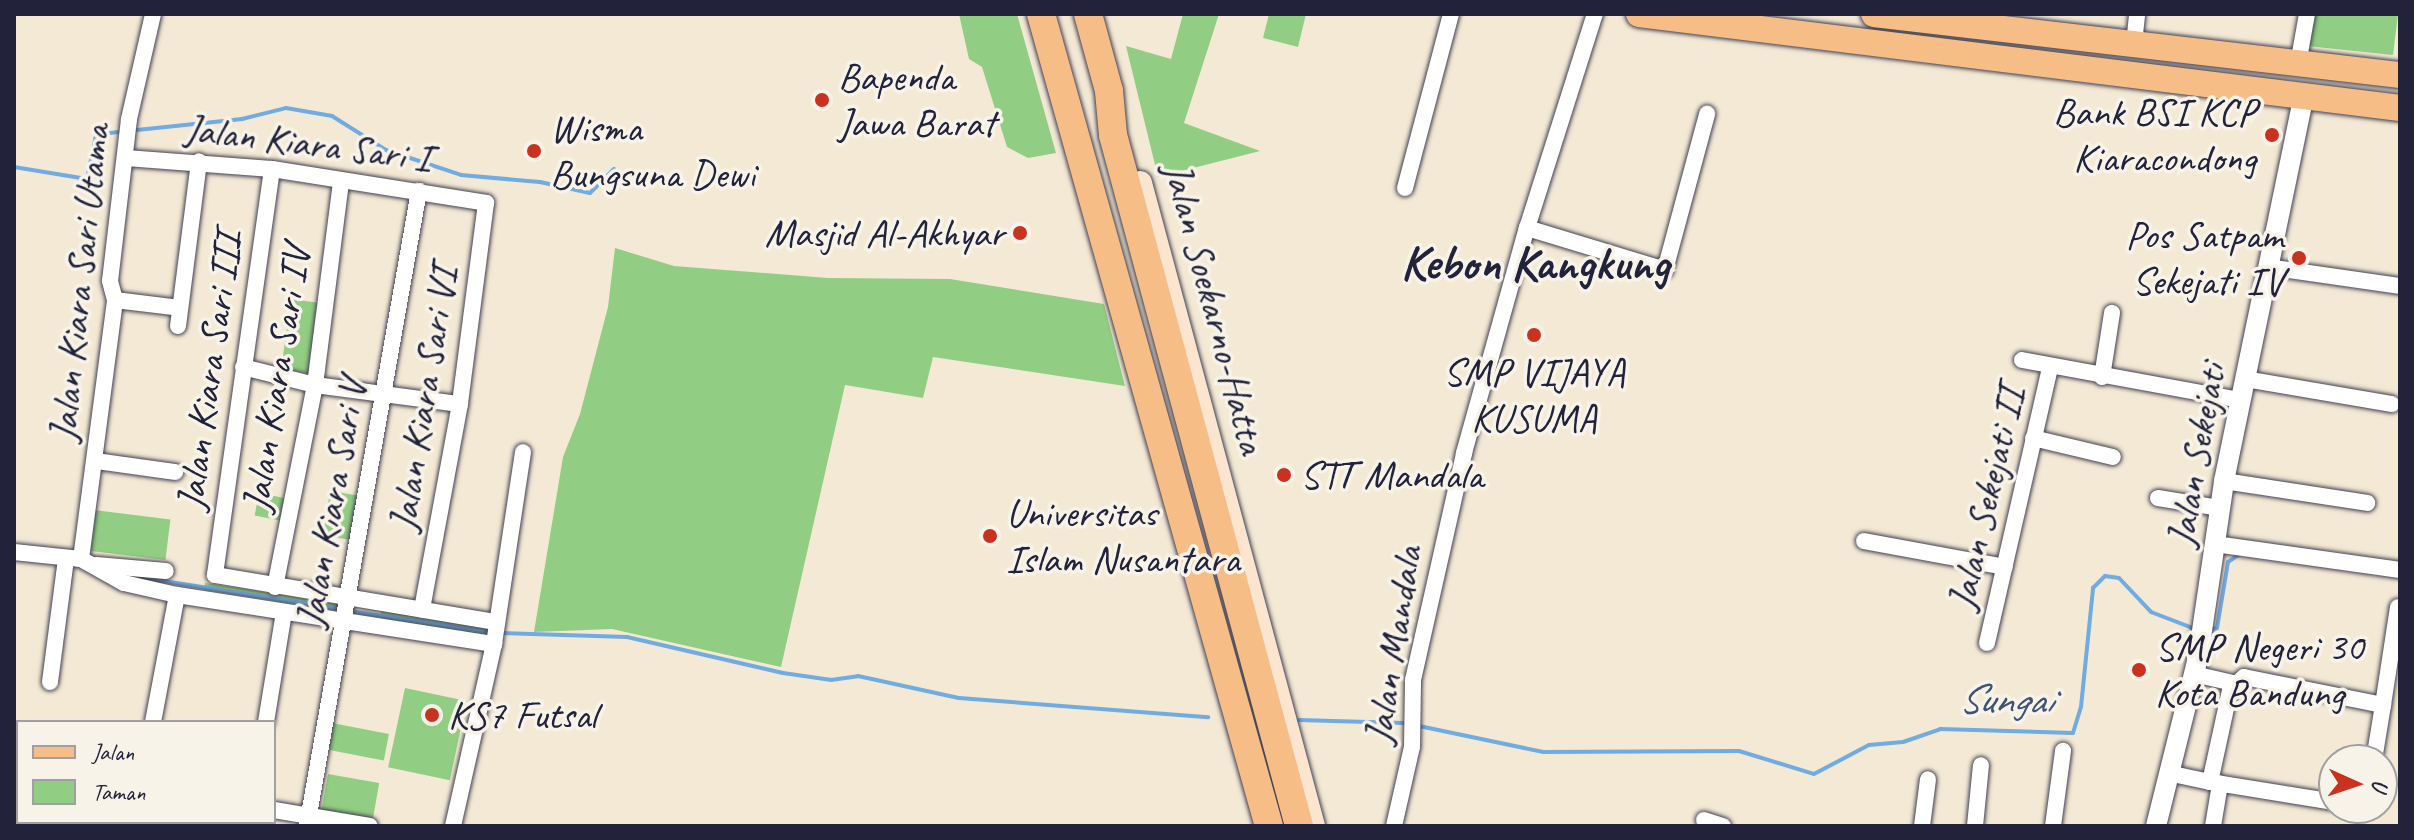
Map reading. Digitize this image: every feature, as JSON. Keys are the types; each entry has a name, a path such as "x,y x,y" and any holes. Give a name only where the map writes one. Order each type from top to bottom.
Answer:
{"highway":[{"name":"Jalan Soekarno-Hatta","path":"1092,19 1109,91 1113,135 1299,826"},
{"path":"1043,22 1067,96 1269,826"}],"main road":[{"path":"1639,14 1800,24 2400,108"},
{"path":"1874,14 2400,75"},
{"name":"Jalan Soekarno-Hatta","path":"1109,91 1169,284 1313,826"},
{"path":"1067,96 1070,138 1255,826"}],"street":[{"name":"Jalan Kiara Sari Utama","path":"50,682 93,567 96,461 115,300 110,281 129,119 153,14"},
{"path":"1405,188 1451,14"},
{"name":"Jalan Mandala","path":"1394,826 1412,747 1413,680 1464,453 1527,228 1595,14"},
{"path":"2134,44 2137,14"},
{"path":"2298,64 2307,14"},
{"name":"Jalan Sekejati","path":"2156,826 2204,627 2224,481 2304,96"},
{"path":"1527,228 1665,270 1707,114"},
{"name":"Jalan Kiara Sari I","path":"126,158 199,161 272,169 482,200"},
{"path":"178,326 199,161"},
{"name":"Jalan Kiara Sari III","path":"272,169 215,572 221,579 275,587"},
{"name":"Jalan Kiara Sari IV","path":"275,587 315,385 341,181"},
{"name":"Jalan Kiara Sari V","path":"308,821 348,610 419,191"},
{"name":"Jalan Kiara Sari VI","path":"422,610 460,404 486,208 482,200"},
{"path":"2268,267 2400,286"},
{"path":"115,300 180,308"},
{"path":"2102,377 2112,313"},
{"path":"2022,360 2102,377 2392,404"},
{"path":"243,367 315,385 460,404"},
{"name":"Jalan Sekejati II","path":"1987,643 2050,368"},
{"path":"2033,438 2113,457"},
{"path":"453,826 496,633 523,452"},
{"path":"96,461 175,472"},
{"path":"2224,481 2367,503"},
{"path":"2158,498 2220,508"},
{"path":"1864,541 2005,567"},
{"path":"2215,544 2400,570"},
{"path":"14,552 93,567 166,571"},
{"path":"93,567 177,595 284,612 422,610 496,633"},
{"path":"275,587 348,610 496,633"},
{"path":"153,720 177,595"},
{"path":"2377,744 2398,607"},
{"path":"266,720 284,612"},
{"path":"2194,674 2233,683 2244,677 2383,705"},
{"path":"2213,826 2215,783 2233,683"},
{"path":"2053,826 2063,751"},
{"path":"1975,826 1981,765"},
{"path":"2168,773 2318,799"},
{"path":"1922,826 1928,779"},
{"path":"276,811 308,821 370,826"},
{"path":"1704,820 1723,826"}],"green space":[{"path":"959,14 1017,14 1056,153 1028,158 1007,147 982,67 969,59"},
{"path":"1183,14 1219,14 1184,123 1260,151 1158,177 1126,46 1171,59"},
{"path":"1269,14 1306,14 1298,47 1263,38"},
{"path":"2310,14 2398,14 2393,55 2307,46"},
{"path":"615,248 674,266 828,278 950,279 1104,304 1125,386 933,357 923,398 845,385 781,667 612,629 534,632 563,457 580,414 608,307"},
{"path":"291,299 320,303 310,373 281,369"},
{"path":"330,491 362,496 355,540 323,535"},
{"path":"259,493 285,498 280,521 255,516"},
{"path":"94,510 170,519 165,560 89,551"},
{"path":"205,583 342,605 341,612 204,590"},
{"path":"382,606 490,621 485,643 380,625"},
{"path":"405,688 467,701 450,780 388,767"},
{"path":"332,723 389,734 384,761 327,750"},
{"path":"328,774 379,783 373,818 322,809"}],"waterway":[{"path":"137,130 242,119 286,108 332,116 386,150 461,175 540,182 590,193 614,169"},
{"path":"14,167 87,179 96,135 118,132"},
{"name":"Sungai","path":"2208,630 2217,628 2228,562 2240,554"},
{"path":"132,576 340,609"},
{"name":"Sungai","path":"1419,726 1543,752 1739,751 1814,774 1869,745 1903,742 1940,729 2073,733 2081,707 2093,588 2105,576 2119,578 2151,612 2195,629"},
{"path":"349,611 491,632"},
{"path":"499,633 627,637 783,673 831,680 858,676 959,698 1208,717"},
{"path":"1299,720 1403,723"}],"place":[{"name":"Bapenda Jawa Barat","path":"822,100"},
{"name":"Bank BSI KCP Kiaracondong","path":"2272,135"},
{"name":"Wisma Bungsuna Dewi","path":"534,151"},
{"name":"Masjid Al-Akhyar","path":"1020,233"},
{"name":"Pos Satpam Sekejati IV","path":"2299,258"},
{"name":"SMP VIJAYA KUSUMA","path":"1534,335"},
{"name":"STT Mandala","path":"1284,475"},
{"name":"Universitas Islam Nusantara","path":"990,536"},
{"name":"SMP Negeri 30 Kota Bandung","path":"2139,670"},
{"name":"KS7 Futsal","path":"432,715"}],"district":[{"name":"Kebon Kangkung","path":"1535,264"}]}
